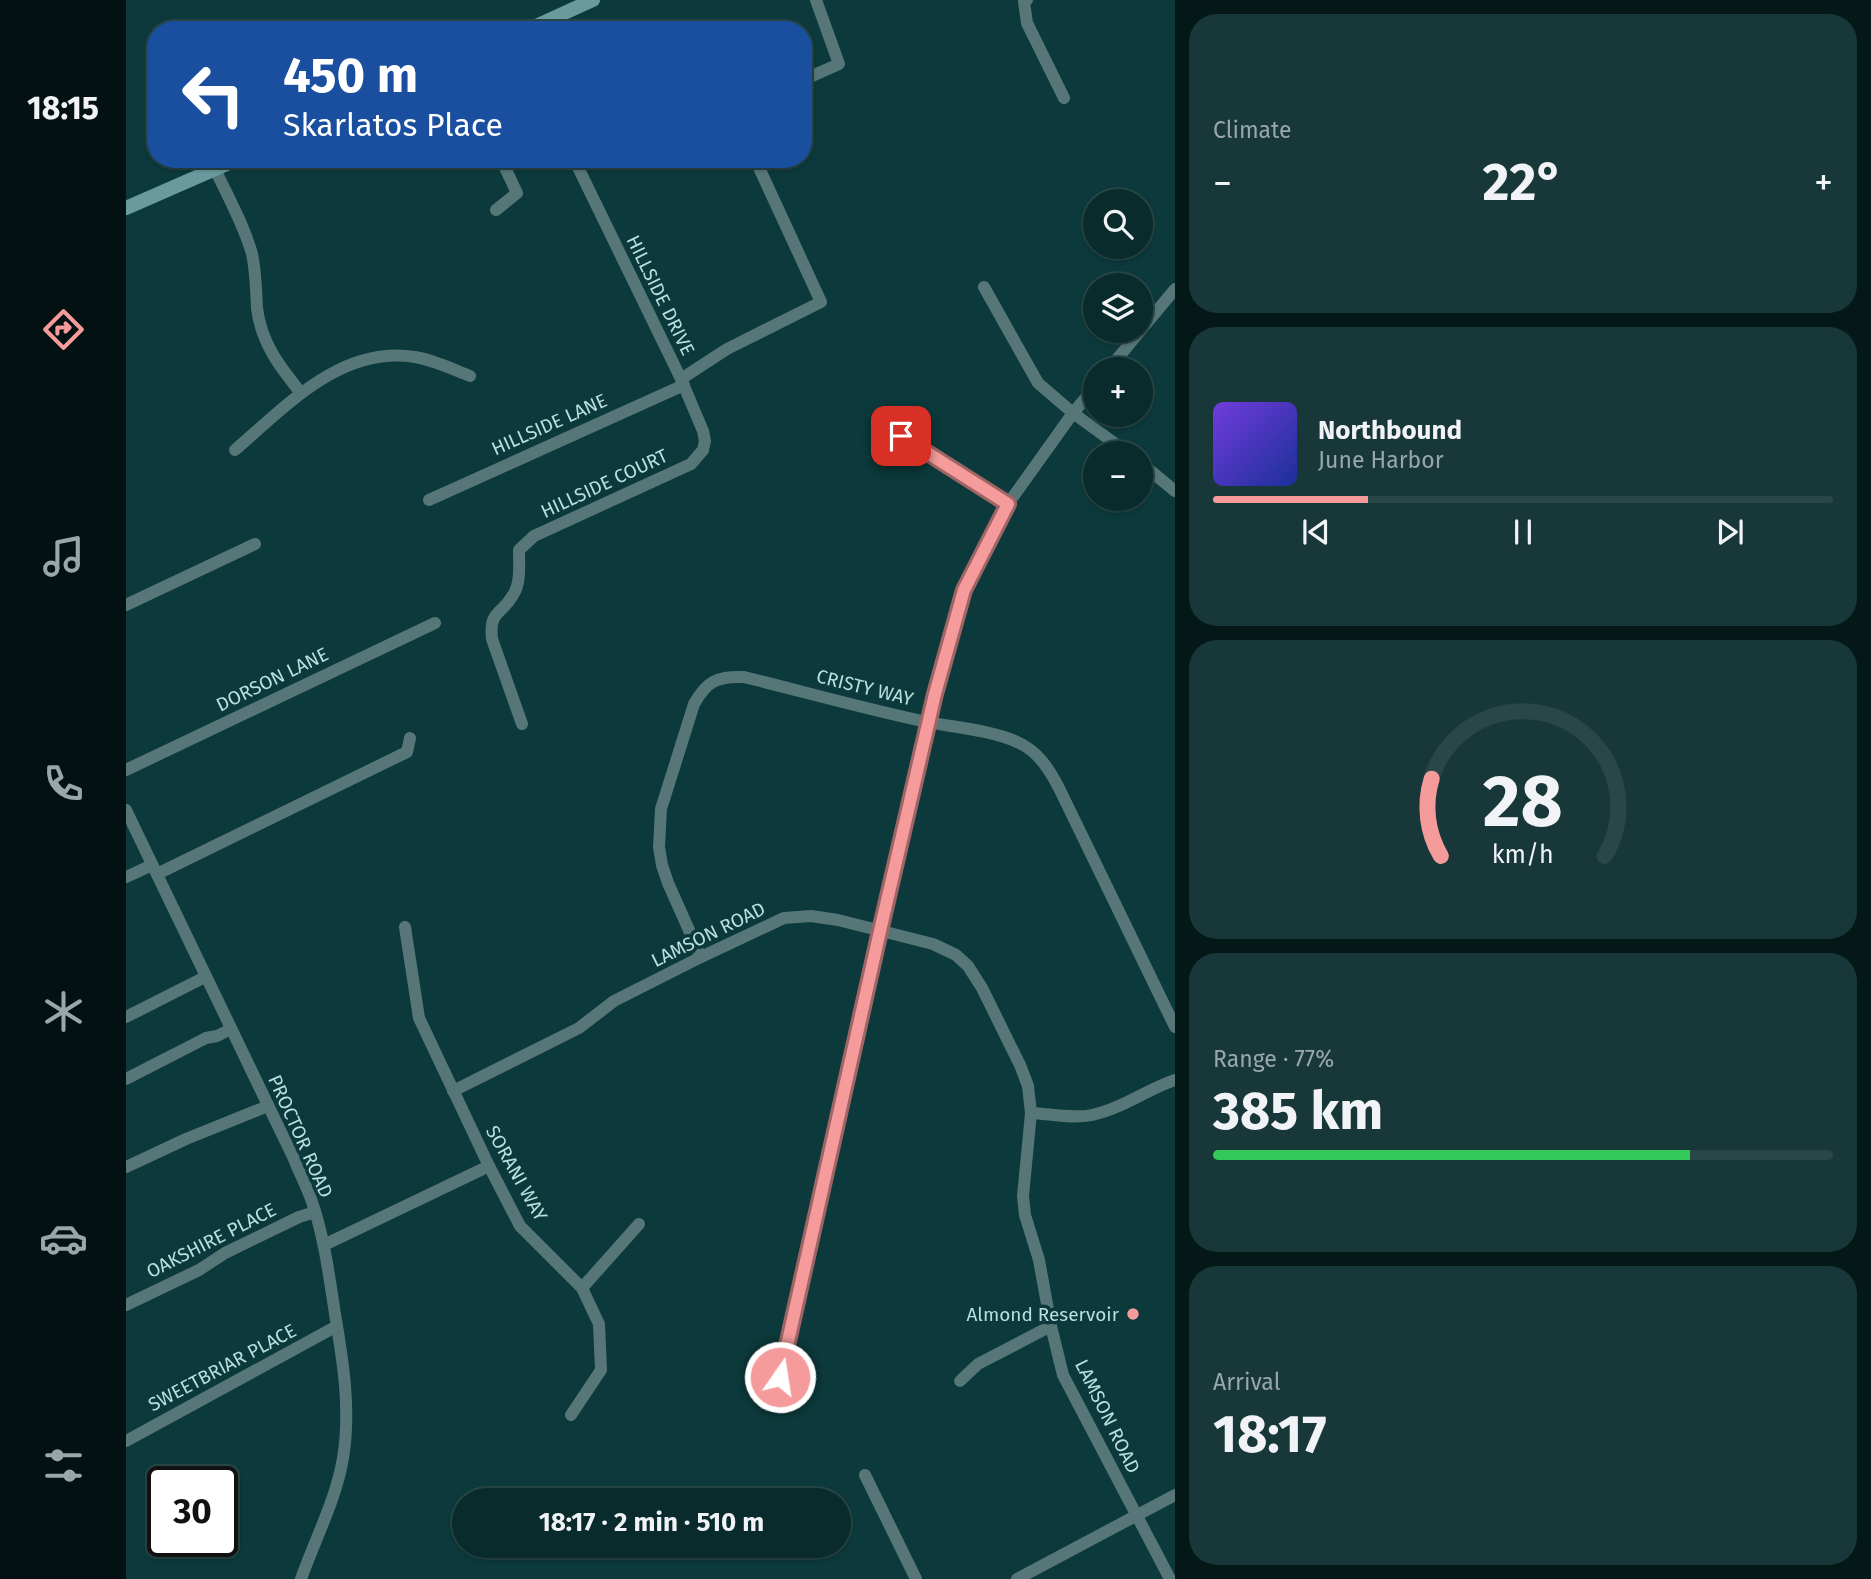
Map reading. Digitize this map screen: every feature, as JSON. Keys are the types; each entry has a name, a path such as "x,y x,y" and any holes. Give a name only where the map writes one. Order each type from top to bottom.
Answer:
{"main road":[{"path":"547,21 593,0"},
{"path":"126,208 215,169"}],"street":[{"path":"812,76 839,64 816,0"},
{"path":"1027,0 1024,2 1027,23 1064,98"},
{"path":"496,210 517,193 504,168"},
{"name":"HILLSIDE DRIVE","path":"578,168 683,382 703,431 704,450"},
{"name":"HILLSIDE LANE","path":"429,499 683,382 727,349 821,302 759,168"},
{"path":"215,169 250,247 255,270 259,320 267,344 279,366 302,393"},
{"path":"984,287 1038,383 1112,441"},
{"path":"1153,315 1174,289"},
{"path":"1119,357 1130,343"},
{"path":"235,450 302,393 322,379 360,361 416,357 470,376"},
{"path":"780,1377 880,931 929,722 964,590 1008,504 1083,401"},
{"path":"901,436 1008,504"},
{"name":"HILLSIDE COURT","path":"522,724 492,639 491,625 495,614 515,593 519,573 519,550 534,536 691,464 704,450"},
{"path":"1153,472 1174,491"},
{"path":"126,605 255,544"},
{"name":"DORSON LANE","path":"126,770 435,623"},
{"name":"CRISTY WAY","path":"701,957 662,866 659,847 661,809 691,713 703,689 726,676 744,677 1006,738 1026,747 1044,763 1059,788 1174,1027"},
{"path":"126,877 155,869 407,752 410,738"},
{"name":"PROCTOR ROAD","path":"126,810 306,1186 324,1245 345,1385 346,1437 343,1460 332,1496 301,1579"},
{"name":"LAMSON ROAD","path":"453,1091 579,1028 614,1002 769,923 784,918 811,916 838,920 942,947 956,955 968,966 982,988 1028,1086 1031,1112 1023,1196 1025,1215 1039,1260 1063,1375 1170,1579"},
{"name":"SORANI WAY","path":"405,928 419,1018 489,1166 520,1226 582,1288 599,1324 601,1370 571,1415"},
{"path":"126,1017 205,977"},
{"path":"126,1079 206,1038 231,1029"},
{"path":"1031,1112 1093,1115 1174,1080"},
{"path":"126,1167 268,1106"},
{"path":"324,1245 489,1166"},
{"name":"OAKSHIRE PLACE","path":"126,1305 199,1270 225,1253 315,1212"},
{"path":"582,1288 639,1224"},
{"name":"SWEETBRIAR PLACE","path":"126,1441 337,1326"},
{"path":"960,1381 978,1364 1051,1326"},
{"path":"865,1475 916,1579"},
{"path":"1017,1579 1174,1495"}],"place":[{"name":"Almond Reservoir","path":"1133,1314"}],"route":[{"path":"780,1377 935,694 964,590 1008,504 901,436"}]}
